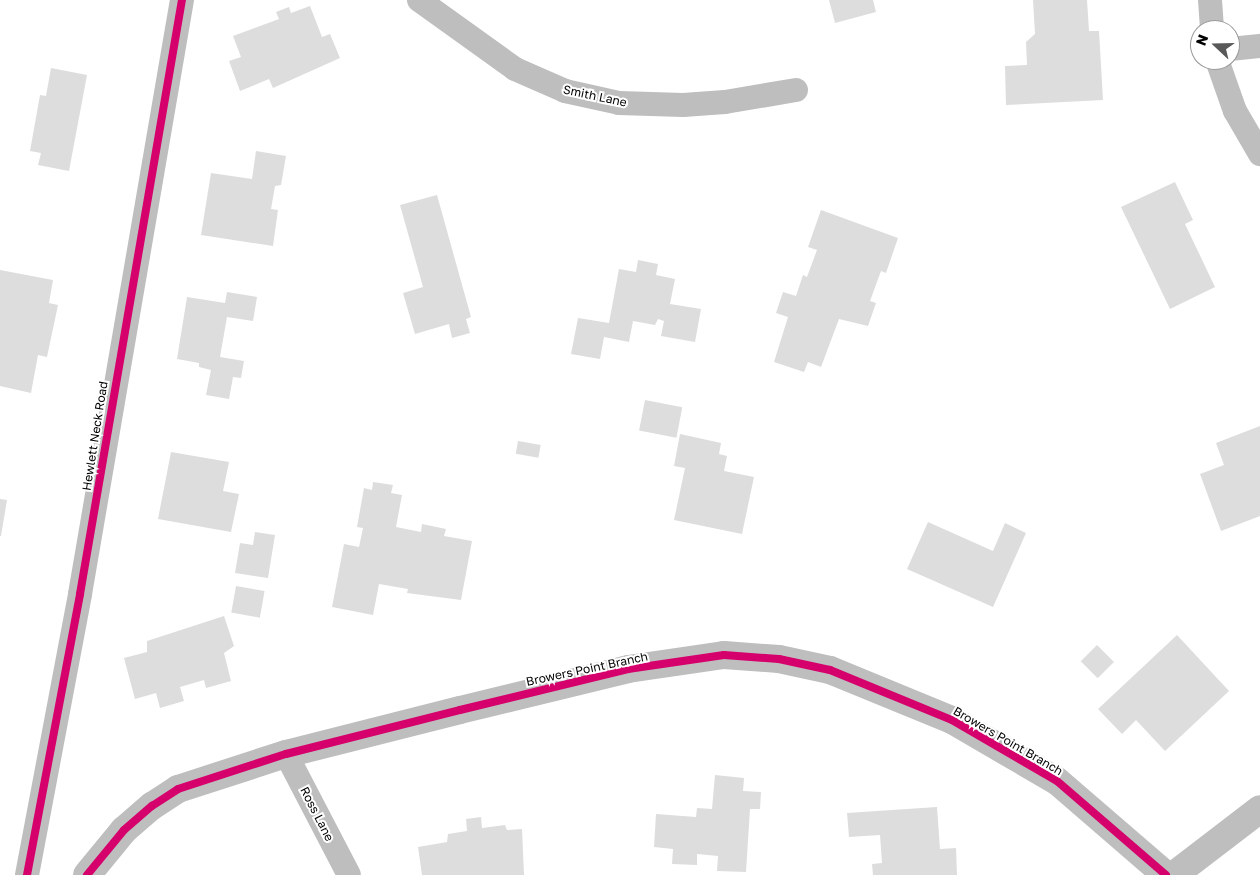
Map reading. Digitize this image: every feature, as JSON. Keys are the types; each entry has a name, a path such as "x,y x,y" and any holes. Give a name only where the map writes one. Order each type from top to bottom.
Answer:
{"street":[{"name":"Hewlett Neck Road","path":"27,875 80,594 182,0"},
{"name":"Smith Lane","path":"419,0 515,69 565,91 619,104 683,105 725,102 796,90"},
{"path":"1210,0 1211,20"},
{"path":"1240,48 1260,46"},
{"path":"1221,70 1235,111 1260,154"},
{"name":"Browers Point Branch","path":"87,875 124,830 172,793 286,754 628,669 724,655 779,659 830,670 952,720 1057,781 1166,875"},
{"name":"Ross Lane","path":"286,754 349,875"},
{"path":"1174,875 1260,809"}],"building":[{"path":"829,0 873,0 876,12 835,23"},
{"path":"1033,0 1087,0 1089,31 1099,31 1103,100 1006,105 1005,66 1027,65 1026,42 1035,34"},
{"path":"310,6 322,37 330,34 340,58 273,88 269,79 240,91 229,61 241,57 233,36 279,19 276,12 289,7 291,13"},
{"path":"51,68 87,75 69,171 38,165 41,153 30,151 40,95 46,96"},
{"path":"256,151 286,156 281,185 275,186 271,209 278,210 273,246 201,235 211,173 252,179"},
{"path":"1175,182 1193,220 1185,224 1215,287 1170,309 1121,207"},
{"path":"437,195 471,317 466,319 470,333 452,338 449,324 415,334 403,293 423,287 400,205"},
{"path":"821,210 898,238 886,273 881,271 870,301 876,303 868,326 839,319 821,367 808,362 804,372 774,362 788,317 776,313 783,292 796,296 803,275 807,277 817,250 808,247"},
{"path":"638,260 658,264 656,275 675,279 670,304 701,309 695,342 661,336 664,321 658,319 655,325 633,321 629,342 604,337 600,359 571,354 578,318 609,323 619,269 636,272"},
{"path":"0,270 53,280 49,303 58,305 47,357 38,355 31,393 0,386"},
{"path":"227,292 257,297 253,321 227,317 220,357 244,361 241,378 233,377 229,399 206,395 211,370 199,367 199,363 177,359 187,297 225,303"},
{"path":"645,400 682,407 676,438 639,430"},
{"path":"1260,426 1260,516 1221,531 1200,474 1224,465 1216,443"},
{"path":"680,434 721,443 719,454 727,456 724,471 754,477 742,534 674,520 685,468 674,466"},
{"path":"518,441 541,445 538,458 516,454"},
{"path":"171,452 229,462 223,491 239,494 231,532 158,519"},
{"path":"373,482 393,485 391,493 402,495 396,527 421,532 422,524 446,529 444,536 472,541 461,600 407,593 408,589 379,584 373,615 332,607 344,544 359,547 363,528 357,527 364,488 372,490"},
{"path":"0,499 7,500 1,536 0,536"},
{"path":"928,522 993,551 1005,523 1026,533 993,607 907,569"},
{"path":"255,532 275,535 268,578 235,573 240,543 253,545"},
{"path":"236,586 265,591 260,618 231,613"},
{"path":"224,616 234,646 224,653 231,681 206,688 204,680 180,687 184,701 160,708 156,693 135,699 124,658 147,652 147,641"},
{"path":"1177,635 1229,691 1165,751 1136,720 1122,734 1098,709"},
{"path":"1097,645 1114,662 1098,678 1081,661"},
{"path":"715,775 744,778 743,791 761,792 760,809 750,809 746,872 717,871 718,856 697,854 697,865 672,864 673,849 654,847 656,814 696,817 697,808 712,809"},
{"path":"937,807 940,849 956,848 957,875 873,875 872,864 882,863 880,835 849,837 847,813"},
{"path":"481,817 482,828 505,825 507,830 522,829 524,875 422,875 418,847 447,842 448,834 467,831 466,819"}],"cycle path":[{"path":"27,875 80,594 182,0"},
{"path":"87,875 124,830 152,806 178,789 286,754 460,710 628,669 724,655 779,659 830,670 952,720 1057,781 1166,875"}]}
